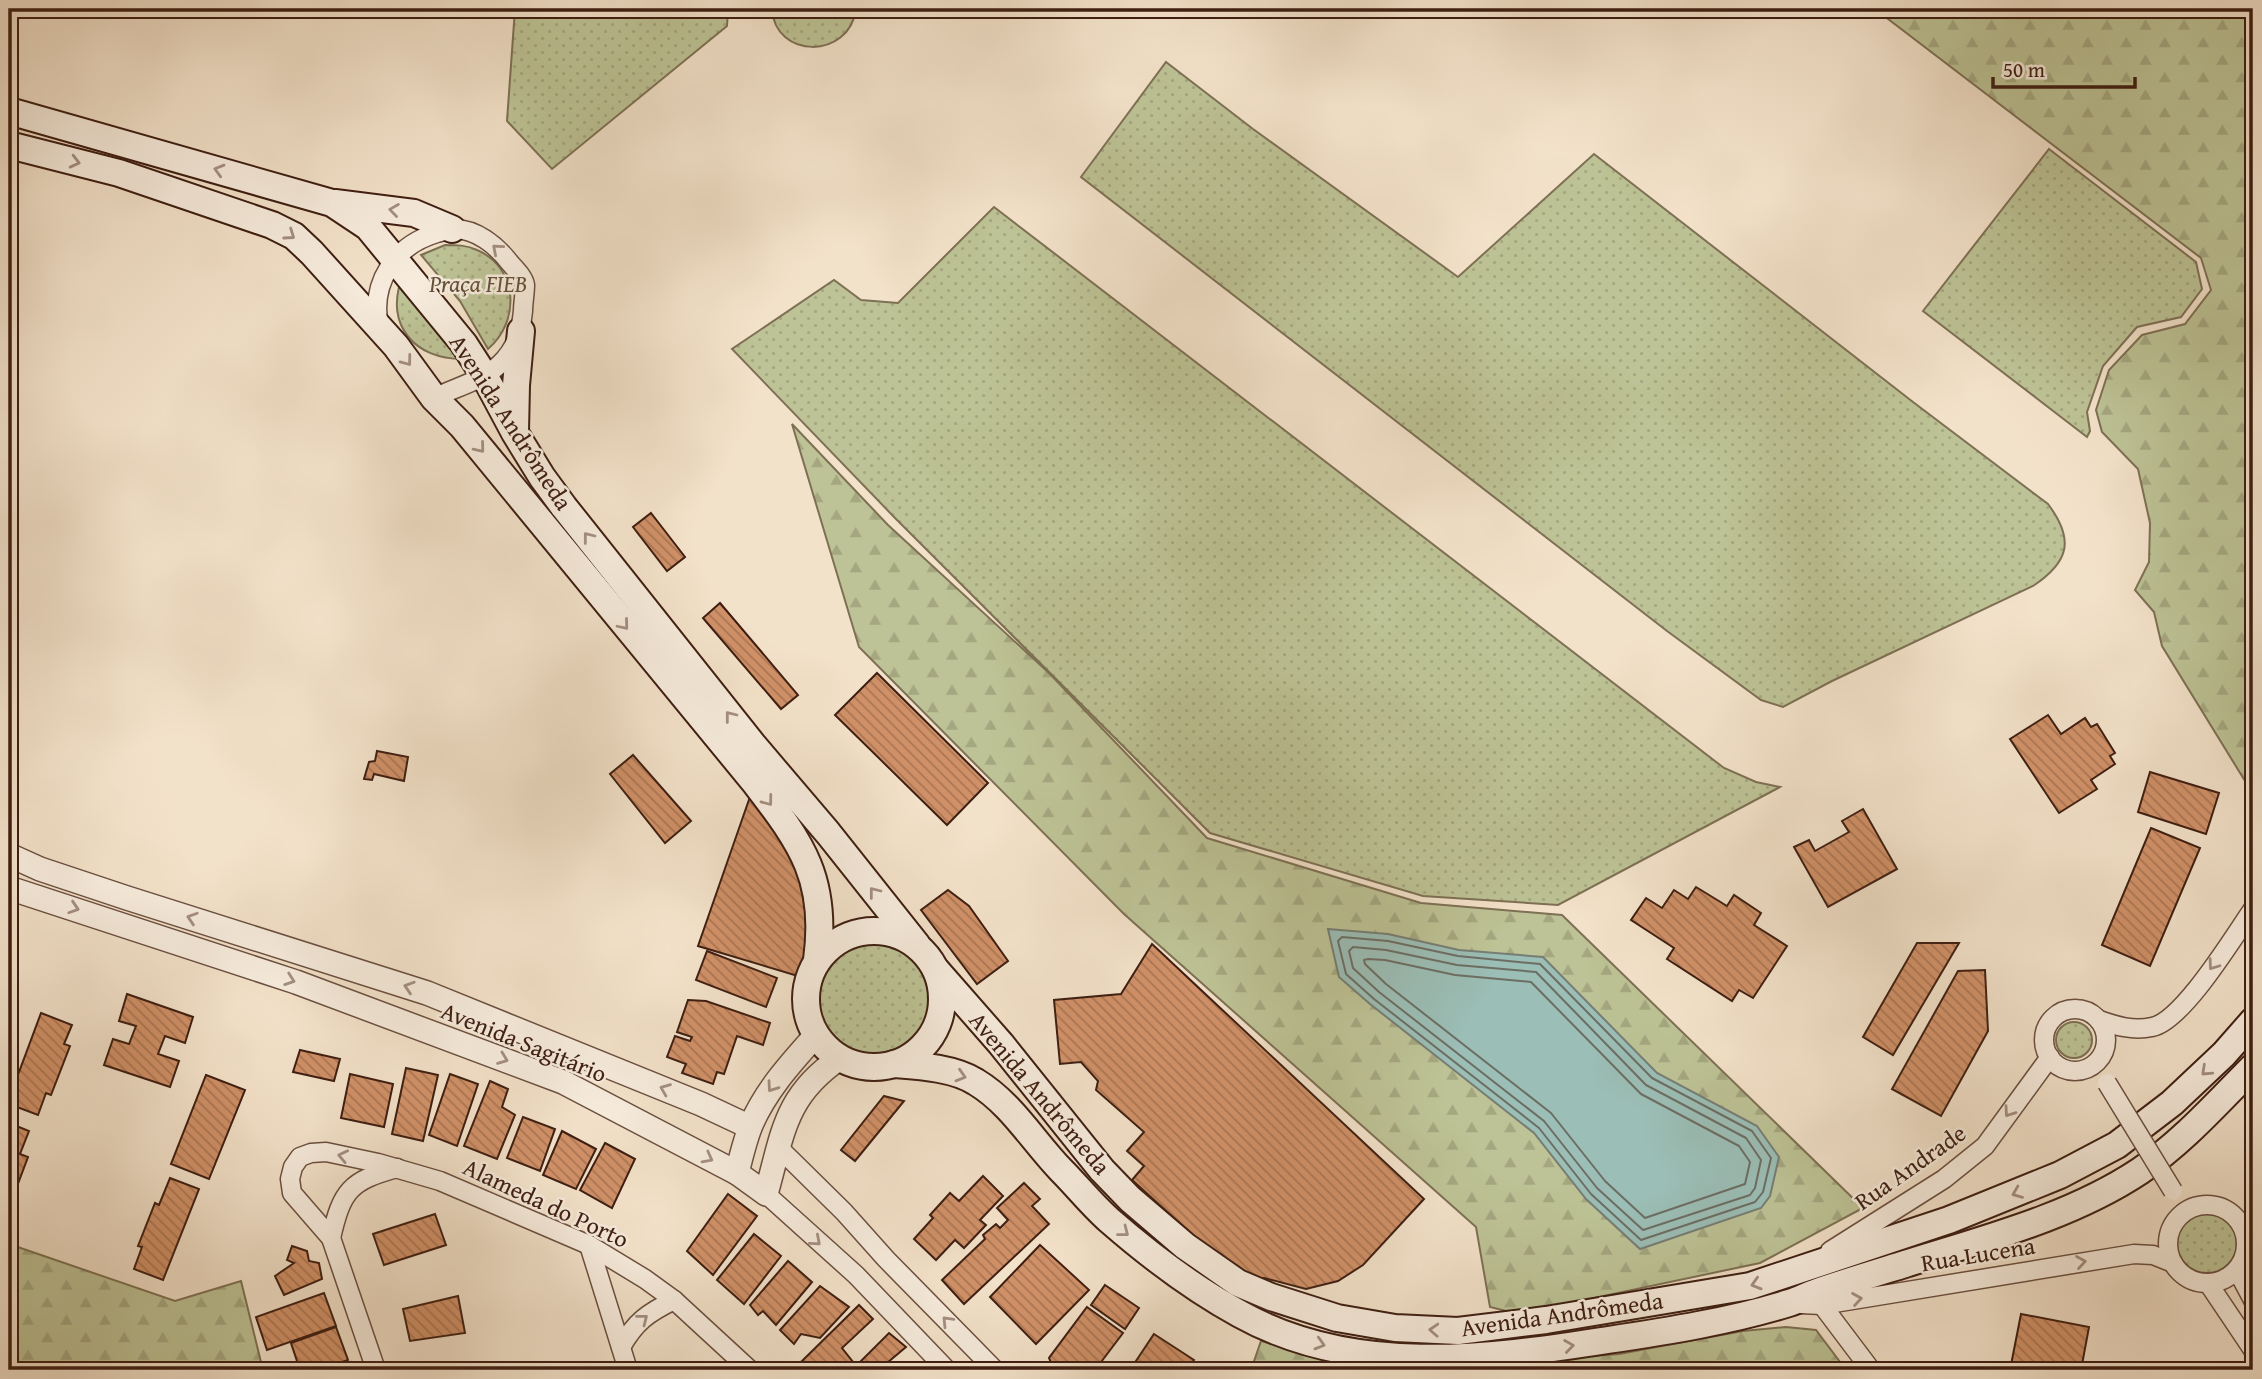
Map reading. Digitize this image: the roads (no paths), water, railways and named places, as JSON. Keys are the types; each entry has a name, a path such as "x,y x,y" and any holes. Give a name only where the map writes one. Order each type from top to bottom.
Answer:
{"main road":[{"name":"Avenida Andrômeda","path":"9,111 332,203 368,227 464,344 484,375 514,433 564,507 916,945"},
{"path":"16,147 27,130 39,119"},
{"name":"Avenida Andrômeda","path":"16,147 119,173 279,227 294,236 312,253 379,326 435,398 462,426 795,835 814,876 820,918 817,960"},
{"path":"332,203 414,213 452,229"},
{"path":"514,433 521,331"},
{"path":"867,930 887,931 916,945 937,971 942,993 940,1016 931,1037 915,1054 894,1064 876,1067 857,1065 840,1058 816,1035 809,1020 806,989 817,960 831,946 848,935 867,930"},
{"name":"Avenida Andrômeda","path":"937,971 1129,1199 1185,1246 1238,1283 1271,1297 1337,1318 1395,1328 1458,1331 1546,1320 1750,1286 1950,1220 2060,1175 2117,1145 2172,1103 2224,1054 2253,1021"},
{"name":"Avenida Andrômeda","path":"894,1064 949,1072 973,1080 1014,1115 1108,1219 1162,1261 1240,1314 1325,1346 1372,1356 1430,1358 1486,1356 1668,1331 1789,1303 1980,1240 2075,1206 2140,1171 2188,1132 2253,1067"}],"street":[{"path":"379,326 375,309 377,292 394,259 421,238 452,229 481,237 499,249 525,282 521,331 513,348 500,364 484,375 435,398"},
{"name":"Avenida Sagitário","path":"9,855 40,869 427,993 701,1104 750,1127"},
{"path":"31,894 40,869"},
{"name":"Avenida Sagitário","path":"9,888 296,982 563,1082 737,1173 766,1194 856,1275 947,1370"},
{"path":"2099,1020 2106,1040 2105,1050 2098,1062 2084,1069 2074,1070 2057,1064 2050,1057 2044,1040 2046,1030 2056,1015 2076,1009 2087,1011 2099,1020 2133,1029 2155,1027 2173,1016 2190,998 2253,909"},
{"path":"737,1173 750,1127 763,1100 816,1035"},
{"name":"Rua Andrade","path":"1806,1266 1944,1179 1985,1146 2050,1057"},
{"path":"766,1194 782,1133 794,1102 822,1070 840,1058"},
{"path":"2098,1062 2173,1191 2190,1209"},
{"path":"779,1148 995,1370"},
{"name":"Alameda do Porto","path":"331,1238 292,1193 290,1179 293,1167 300,1157 310,1153 326,1152 440,1181 589,1245 674,1300 750,1370"},
{"path":"376,1370 331,1238 343,1198 356,1184 370,1176 397,1168"},
{"path":"2200,1206 2222,1209 2240,1222 2244,1233 2246,1248 2237,1269 2228,1277 2208,1283 2185,1277 2173,1263 2169,1251 2168,1238 2179,1216 2200,1206"},
{"path":"2244,1233 2253,1214"},
{"path":"589,1245 628,1370"},
{"name":"Rua Lucena","path":"1789,1303 1822,1304 2134,1254 2154,1255 2173,1263"},
{"path":"2237,1269 2253,1300"},
{"path":"2208,1283 2253,1350"},
{"path":"621,1347 632,1328 648,1314 674,1300"},
{"path":"1822,1304 1871,1370"}],"water":[{"path":"1328,929 1388,934 1459,950 1543,957 1657,1073 1757,1126 1779,1157 1770,1196 1761,1208 1640,1249 1586,1199 1534,1133 1339,977"}],"park label":[{"name":"Praça FIEB","path":"478,283"}]}
